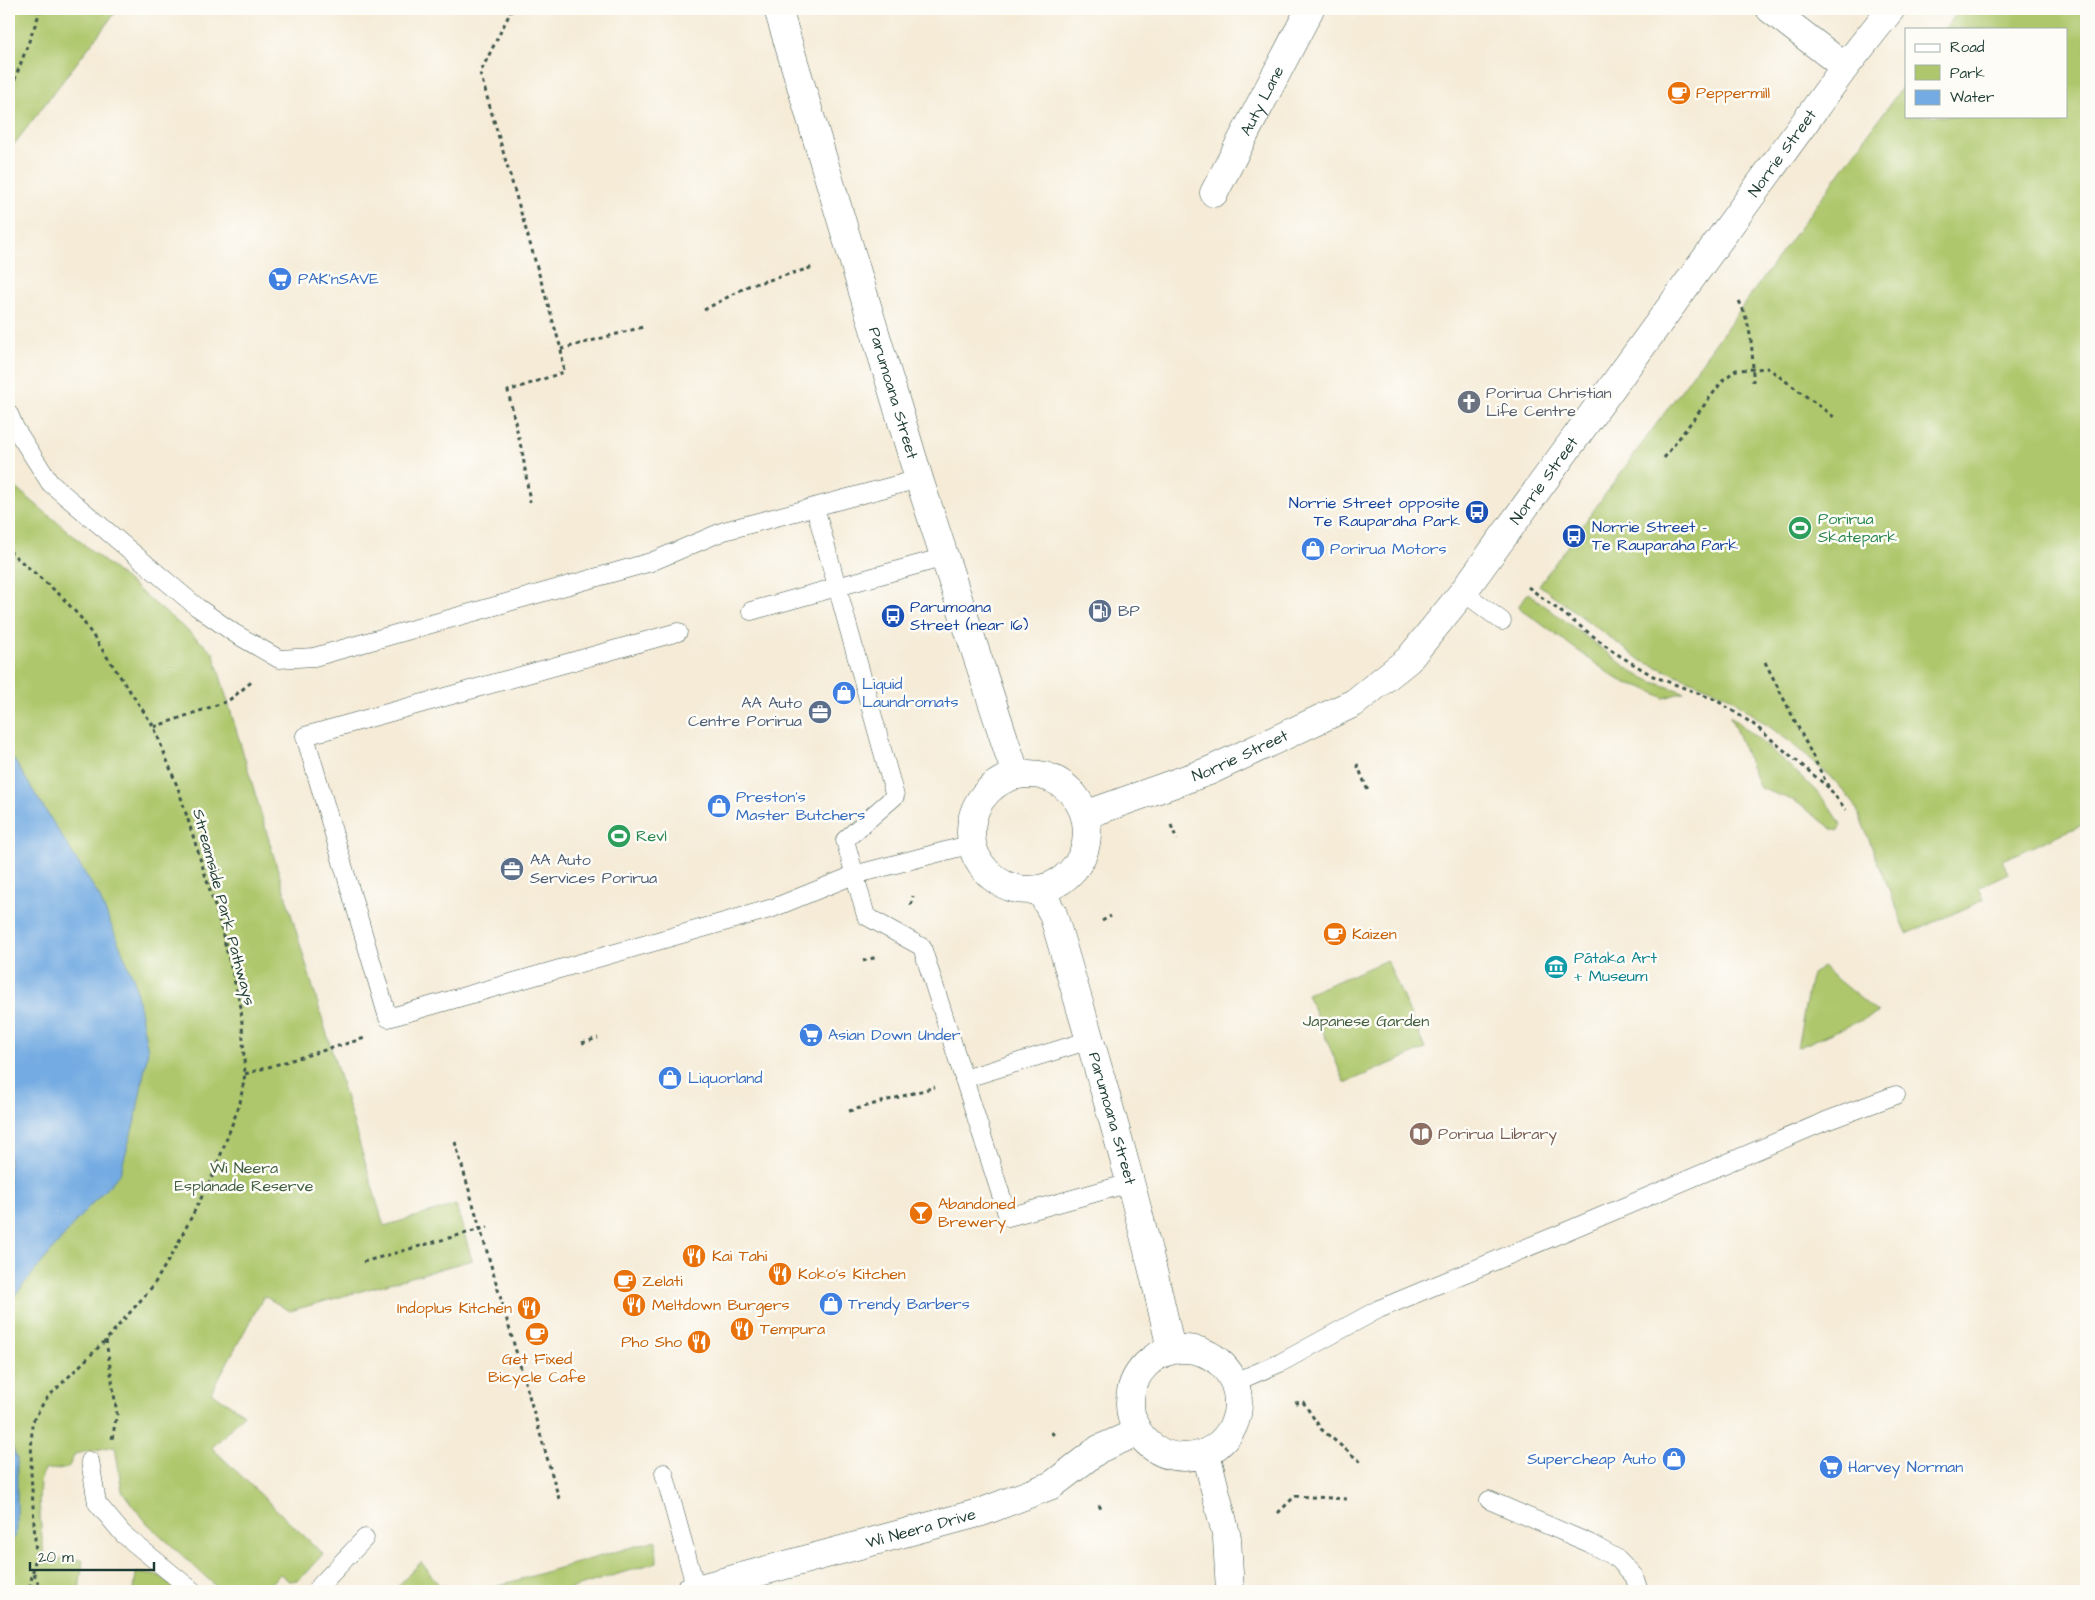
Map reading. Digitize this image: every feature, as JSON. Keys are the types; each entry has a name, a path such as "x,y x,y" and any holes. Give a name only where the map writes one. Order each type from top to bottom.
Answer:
{"main road":[{"name":"Parumoana Street","path":"778,9 919,479 1016,775"},
{"name":"Auty Lane","path":"1214,193 1310,9"},
{"path":"1770,9 1845,67"},
{"name":"Norrie Street","path":"1085,815 1209,770 1354,703 1408,660 1463,592 1845,67 1890,9"},
{"path":"1016,775 1038,775 1058,782 1075,796 1085,815 1088,837 1082,858 1065,879 1040,890 1018,890 997,881 981,865 972,844 972,822 980,801 995,784 1016,775"},
{"name":"Parumoana Street","path":"1040,890 1052,914 1090,1040 1130,1182 1171,1350"},
{"path":"1192,1349 1211,1355 1226,1368 1235,1382 1239,1403 1236,1420 1228,1436 1206,1453 1195,1457 1173,1456 1153,1448 1138,1432 1132,1416 1130,1400 1134,1383 1142,1368 1155,1356 1171,1350 1192,1349"},
{"name":"Wi Neera Drive","path":"693,1590 982,1512 1052,1485 1099,1449 1138,1432"},
{"path":"1206,1453 1227,1538 1230,1591"}],"lane":[{"path":"9,414 15,428 50,483 198,607 234,633 279,659 314,657 651,562 724,531 919,479"},
{"path":"815,507 895,796 845,840 866,916 922,947 1008,1218 1130,1182"},
{"path":"750,611 945,557"},
{"path":"1463,592 1502,621"},
{"path":"678,632 305,736 388,1018 774,908 854,875 972,844"},
{"path":"964,1079 1090,1040"},
{"path":"1235,1382 1280,1363 1378,1309 1555,1236 1826,1120 1896,1095"},
{"path":"90,1461 96,1503 123,1534 193,1591"},
{"path":"664,1473 693,1590"},
{"path":"1489,1500 1618,1559 1634,1576 1639,1591"},
{"path":"316,1591 365,1538"}],"path":[{"path":"9,95 41,9"},
{"path":"512,9 480,73 561,349 564,372 508,391 530,502"},
{"path":"704,310 748,286 814,267"},
{"path":"1739,301 1747,316 1753,382"},
{"path":"561,349 643,326"},
{"path":"1664,458 1724,379 1736,370 1768,368 1834,418"},
{"name":"Streamside Park Pathways","path":"9,551 60,594 81,618 154,727 179,791 220,925 241,1007 245,1074 240,1103 214,1173 175,1249 153,1286 106,1340 45,1400 32,1423 31,1472 36,1556 29,1591"},
{"path":"1528,587 1617,654 1646,672 1716,700 1752,724 1829,788"},
{"path":"154,727 228,700 279,659"},
{"path":"1765,662 1829,788 1846,810"},
{"path":"1357,764 1368,791"},
{"path":"1171,825 1177,840"},
{"path":"910,906 913,896"},
{"path":"1102,921 1111,916"},
{"path":"863,961 883,956"},
{"path":"245,1074 374,1036"},
{"path":"582,1043 598,1038"},
{"path":"849,1111 964,1079"},
{"path":"455,1142 560,1502"},
{"path":"364,1262 488,1227"},
{"path":"106,1340 117,1414 110,1448"},
{"path":"1295,1403 1303,1402 1321,1429 1363,1464"},
{"path":"1051,1432 1055,1436"},
{"path":"1278,1513 1295,1496 1348,1500"},
{"path":"1099,1504 1101,1509"},
{"path":"34,1573 41,1591"}],"green space":[{"path":"9,9 118,9 9,151"},
{"path":"1960,9 2086,9 2086,823 2002,860 2008,873 1979,887 1984,900 1907,934 1855,805 1836,782 1790,742 1728,696 1640,660 1539,585 1905,83 1905,118 2068,118 2068,28 1946,28"},
{"name":"Wi Neera Esplanade Reserve","path":"9,482 213,652 384,1226 456,1205 472,1260 290,1311 264,1296 211,1392 244,1414 212,1448 323,1554 299,1580 289,1581 280,1574 263,1591 221,1591 148,1524 122,1491 115,1446 75,1454 68,1468 44,1470 41,1478 39,1500 44,1558 83,1560 79,1591 9,1591"},
{"path":"1528,593 1634,673 1653,682 1684,692 1664,698 1642,687 1626,683 1614,677 1518,607"},
{"path":"1730,716 1822,797 1841,825 1838,831 1795,801 1760,788"},
{"name":"Japanese Garden","path":"1387,960 1425,1049 1345,1083 1307,994"},
{"path":"1822,967 1878,1013 1797,1048 1811,976"},
{"path":"656,1540 657,1562 563,1591 480,1591"},
{"path":"421,1562 444,1591 393,1591"},
{"path":"136,1573 160,1576 179,1591 134,1591"}],"water":[{"path":"9,752 99,896 134,980 148,1051 136,1116 120,1174 84,1212 9,1302"},
{"path":"9,1438 17,1459 17,1530 9,1549"}],"place":[{"name":"Peppermill","path":"1679,93"},
{"name":"PAK'nSAVE","path":"280,279"},
{"name":"Porirua Christian Life Centre","path":"1469,402"},
{"name":"Norrie Street opposite Te Rauparaha Park","path":"1477,512"},
{"name":"Porirua Skatepark","path":"1800,528"},
{"name":"Norrie Street - Te Rauparaha Park","path":"1574,536"},
{"name":"Porirua Motors","path":"1313,549"},
{"name":"BP","path":"1100,611"},
{"name":"Parumoana Street (near 16)","path":"893,616"},
{"name":"Liquid Laundromats","path":"844,693"},
{"name":"AA Auto Centre Porirua","path":"820,712"},
{"name":"Preston's Master Butchers","path":"719,806"},
{"name":"Revl","path":"619,836"},
{"name":"AA Auto Services Porirua","path":"512,869"},
{"name":"Kaizen","path":"1335,934"},
{"name":"Pātaka Art + Museum","path":"1556,967"},
{"name":"Asian Down Under","path":"811,1035"},
{"name":"Liquorland","path":"670,1078"},
{"name":"Porirua Library","path":"1421,1134"},
{"name":"Abandoned Brewery","path":"921,1213"},
{"name":"Kai Tahi","path":"694,1256"},
{"name":"Koko's Kitchen","path":"780,1274"},
{"name":"Zelati","path":"625,1281"},
{"name":"Trendy Barbers","path":"831,1304"},
{"name":"Meltdown Burgers","path":"634,1305"},
{"name":"Indoplus Kitchen","path":"529,1308"},
{"name":"Tempura","path":"742,1329"},
{"name":"Get Fixed Bicycle Cafe","path":"537,1334"},
{"name":"Pho Sho","path":"699,1342"},
{"name":"Supercheap Auto","path":"1674,1459"},
{"name":"Harvey Norman","path":"1831,1467"}]}
